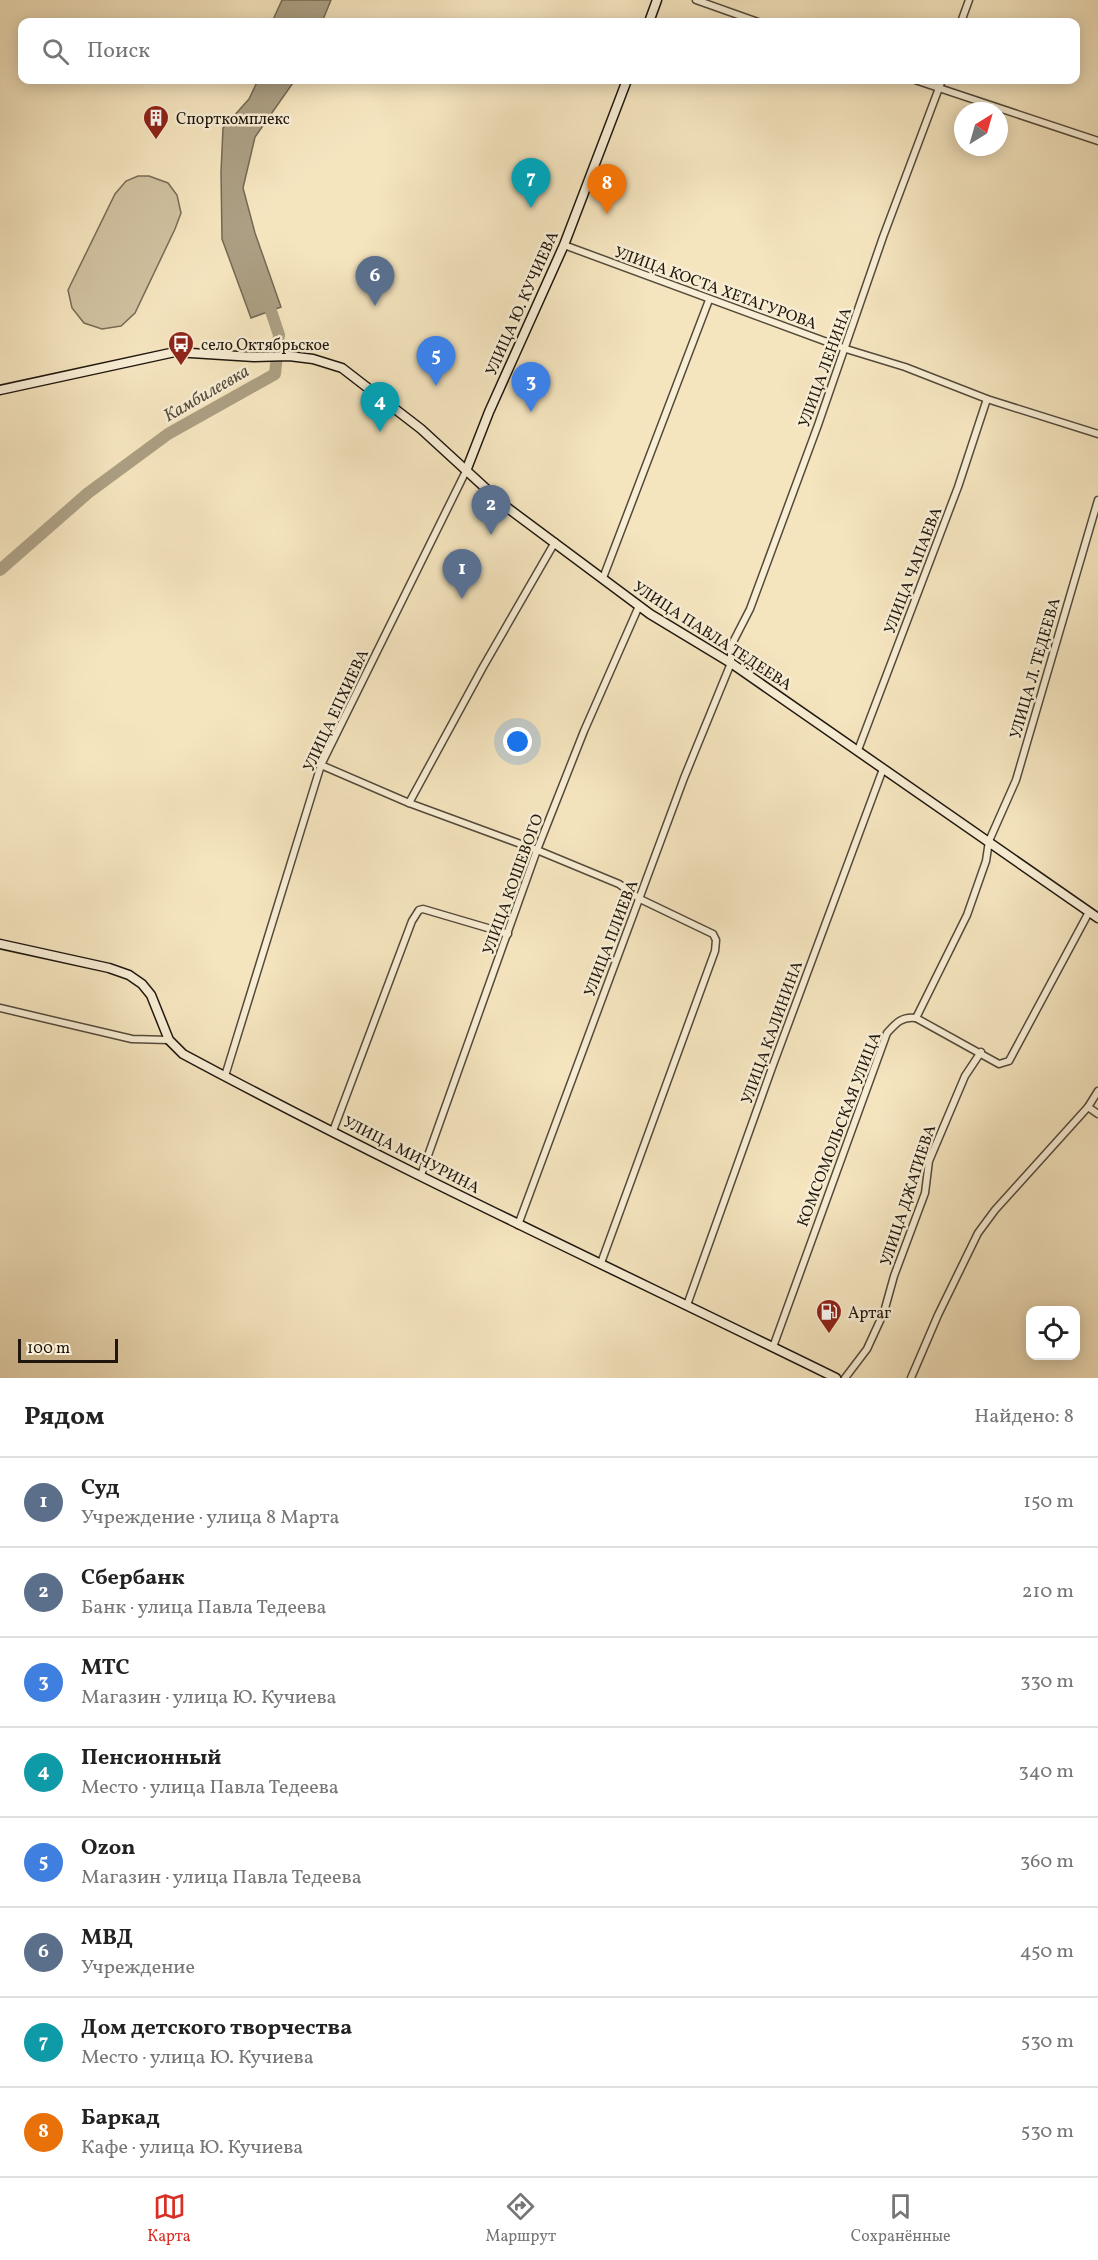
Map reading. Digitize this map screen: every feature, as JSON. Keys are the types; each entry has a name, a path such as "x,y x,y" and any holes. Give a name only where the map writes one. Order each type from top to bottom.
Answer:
{"street":[{"path":"650,18 657,0"},
{"path":"696,0 747,18"},
{"path":"962,18 969,0"},
{"name":"УЛИЦА Ю. КУЧИЕВА","path":"466,471 489,412 564,244 625,84"},
{"path":"927,84 1098,141"},
{"name":"УЛИЦА ЛЕНИНА","path":"731,663 732,646 750,609 846,349 883,237 940,84"},
{"name":"УЛИЦА КОСТА ХЕТАГУРОВА","path":"564,244 846,349 905,367 987,399 1098,434"},
{"path":"603,578 710,300"},
{"name":"УЛИЦА ПАВЛА ТЕДЕЕВА","path":"0,390 175,352 254,357 289,356 313,359 342,368 421,429 505,506 639,606 731,663 1098,918"},
{"name":"УЛИЦА ЧАПАЕВА","path":"858,750 958,487 987,399"},
{"name":"УЛИЦА ЕПХИЕВА","path":"225,1076 321,765 466,471"},
{"name":"УЛИЦА Л. ТЕДЕЕВА","path":"989,841 1016,780 1098,500"},
{"path":"409,803 555,542"},
{"name":"УЛИЦА КОШЕВОГО","path":"421,1175 537,850 584,731 639,606"},
{"name":"УЛИЦА ПЛИЕВА","path":"518,1225 684,778 731,663"},
{"path":"321,765 409,803 537,850 619,884 640,899 713,934 717,940 715,951 601,1263"},
{"name":"УЛИЦА КАЛИНИНА","path":"687,1305 883,769"},
{"path":"989,841 986,861 967,915 916,1018 999,1064 1009,1061 1089,912"},
{"path":"333,1131 412,921 419,910 423,909 508,934"},
{"name":"УЛИЦА МИЧУРИНА","path":"0,944 129,975 142,984 151,995 169,1040 183,1054 518,1225 837,1378"},
{"path":"0,1008 132,1039 169,1040"},
{"name":"КОМСОМОЛЬСКАЯ УЛИЦА","path":"773,1347 887,1033 896,1022 907,1017 916,1018"},
{"name":"УЛИЦА ДЖАТИЕВА","path":"845,1378 867,1349 884,1312 894,1276 925,1193 929,1161 965,1076 981,1052"},
{"path":"911,1378 938,1315 978,1233 991,1215 1088,1107 1098,1091"},
{"path":"1088,1107 1098,1114"}],"shaded area":[{"path":"282,0 331,0 324,18 274,18"},
{"path":"256,84 292,84 255,137 243,188 255,233 281,307 251,318 222,239 221,172 223,128 249,99"},
{"path":"138,176 149,176 168,183 177,195 181,213 135,313 121,326 102,329 84,323 72,308 68,290 115,194 126,181"}],"waterway":[{"name":"Камбилеевка","path":"0,570 88,493 168,434 275,374 279,335 266,296"}],"place":[{"name":"Спорткомплекс","path":"156,141"},
{"name":"Дом детского творчества","path":"531,208"},
{"name":"Баркад","path":"607,214"},
{"name":"МВД","path":"375,306"},
{"name":"село Октябрьское","path":"181,367"},
{"name":"Ozon","path":"436,386"},
{"name":"МТС","path":"531,412"},
{"name":"Пенсионный","path":"380,432"},
{"name":"Сбербанк","path":"491,535"},
{"name":"Суд","path":"462,599"},
{"name":"Артаг","path":"829,1335"}]}
